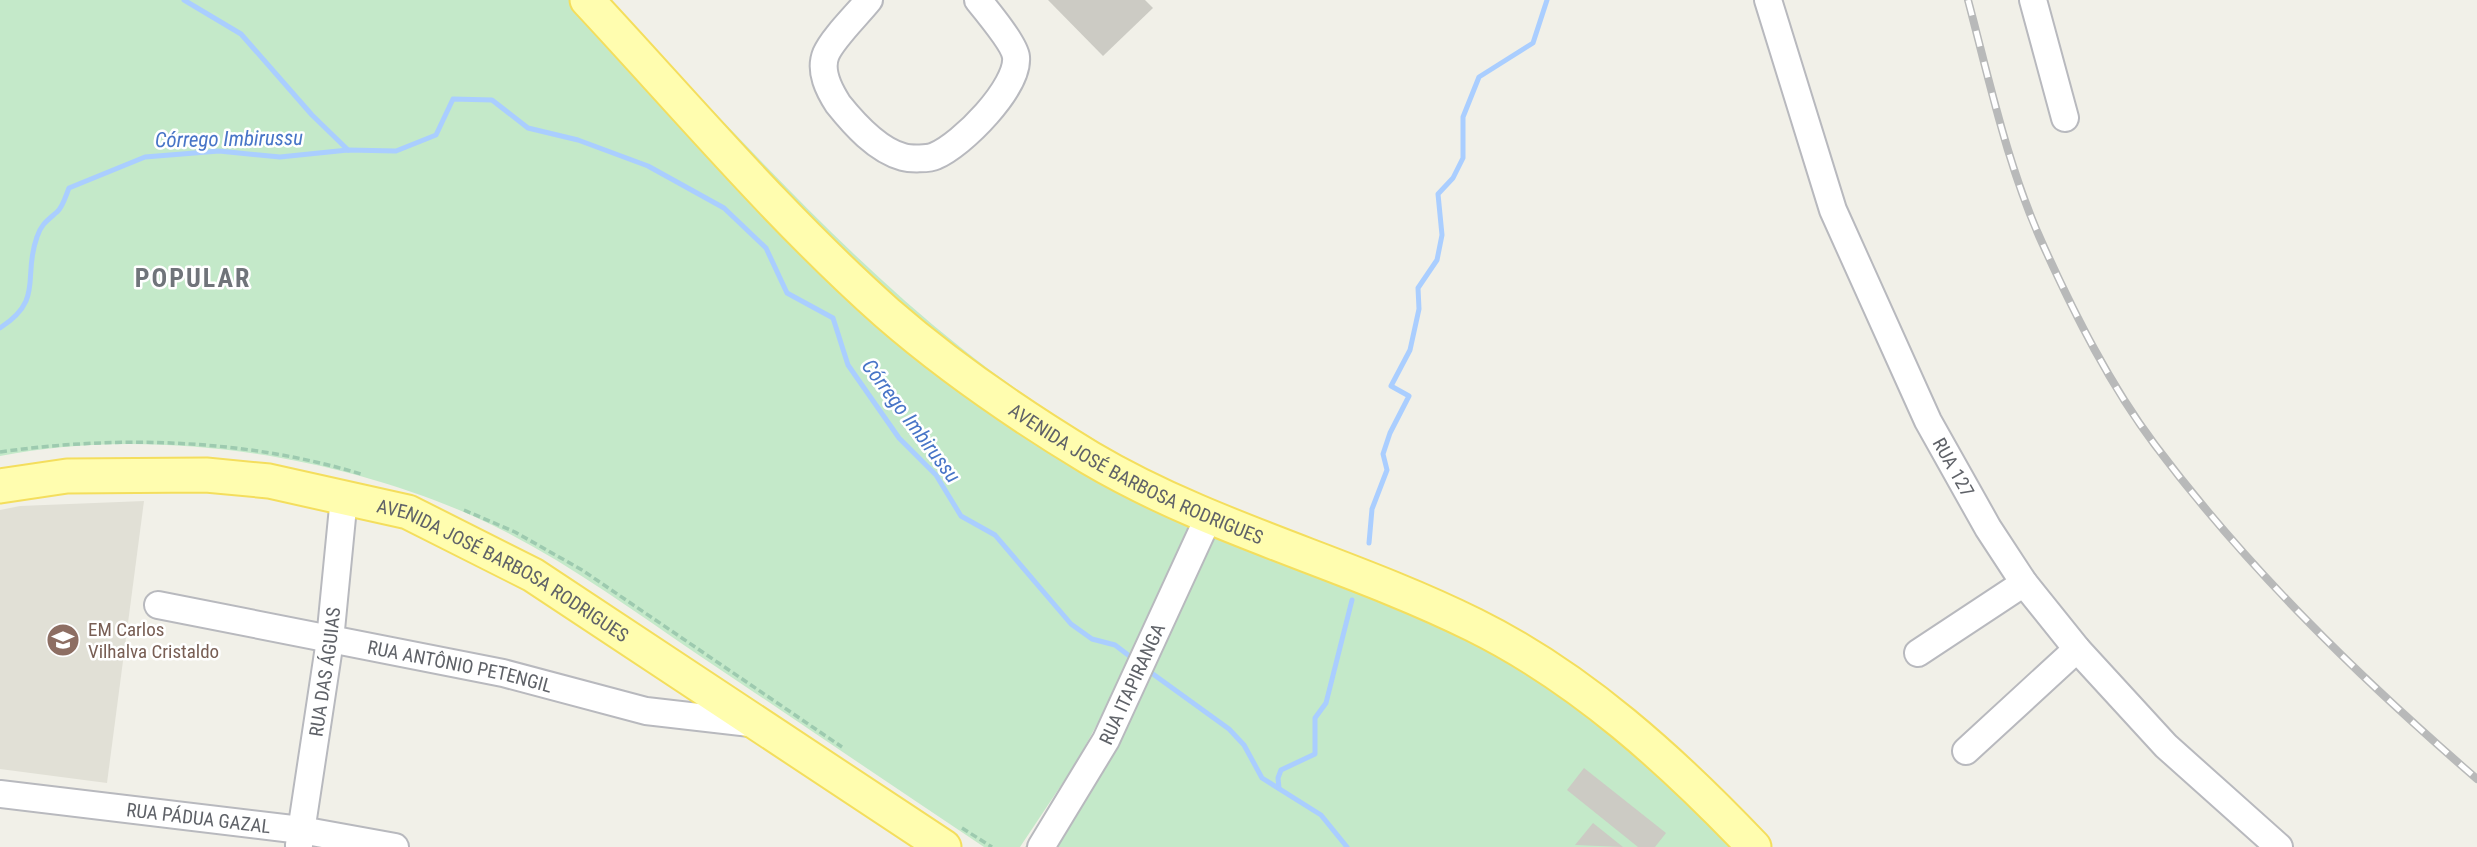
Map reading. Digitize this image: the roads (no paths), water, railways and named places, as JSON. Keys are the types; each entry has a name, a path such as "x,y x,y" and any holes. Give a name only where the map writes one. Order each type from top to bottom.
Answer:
{"main road":[{"name":"AVENIDA JOSÉ BARBOSA RODRIGUES","path":"587,0 822,252 888,313 956,368 1091,458 1150,490 1413,596 1476,625 1548,665 1659,753 1754,847"},
{"name":"AVENIDA JOSÉ BARBOSA RODRIGUES","path":"0,486 67,476 206,475 269,481 408,512 533,575 944,847"}],"street":[{"path":"869,0 826,54 823,71 834,97 850,119 870,138 904,157 934,157 955,143 1006,93 1011,83 1016,72 1016,54 978,0"},
{"name":"RUA 127","path":"1768,0 1833,210 1928,421 1988,528 2024,583 2077,649 2166,746 2279,847"},
{"path":"2033,0 2065,118"},
{"name":"RUA DAS ÁGUIAS","path":"300,838 330,640 345,497"},
{"name":"RUA ITAPIRANGA","path":"1041,847 1106,740 1210,514"},
{"path":"1918,653 2024,583"},
{"name":"RUA ANTÔNIO PETENGIL","path":"158,605 503,673 646,711 761,724"},
{"path":"1966,751 2077,649"},
{"name":"RUA PÁDUA GAZAL","path":"0,794 300,838 396,847"}],"waterway":[{"path":"184,0 241,34 312,115 348,150"},
{"path":"1369,543 1372,509 1387,470 1383,454 1390,433 1409,396 1391,386 1410,350 1419,309 1418,288 1437,260 1442,235 1438,194 1453,178 1463,158 1463,117 1479,77 1533,43 1547,0"},
{"name":"Córrego Imbirussu","path":"0,328 14,317 28,297 33,251 39,233 61,207 69,188 145,157 219,151 280,157 348,150 396,151 436,135 453,99 492,100 528,128 578,140 648,166 724,208 766,248 787,293 833,318 848,365 899,438 936,475 961,516 995,535 1071,624 1092,639 1115,645 1136,661"},
{"path":"1279,788 1281,770 1315,754 1315,718 1326,703 1352,600"},
{"name":"Córrego Imbirussu","path":"1146,669 1229,729 1244,745 1262,778 1321,815 1347,847"}],"railway":[{"path":"1968,0 2001,125 2031,217 2081,324 2123,398 2191,491 2267,579 2348,662 2477,779"}],"place":[{"name":"EM Carlos Vilhalva Cristaldo","path":"63,640"}],"district":[{"name":"POPULAR","path":"193,278"}]}
